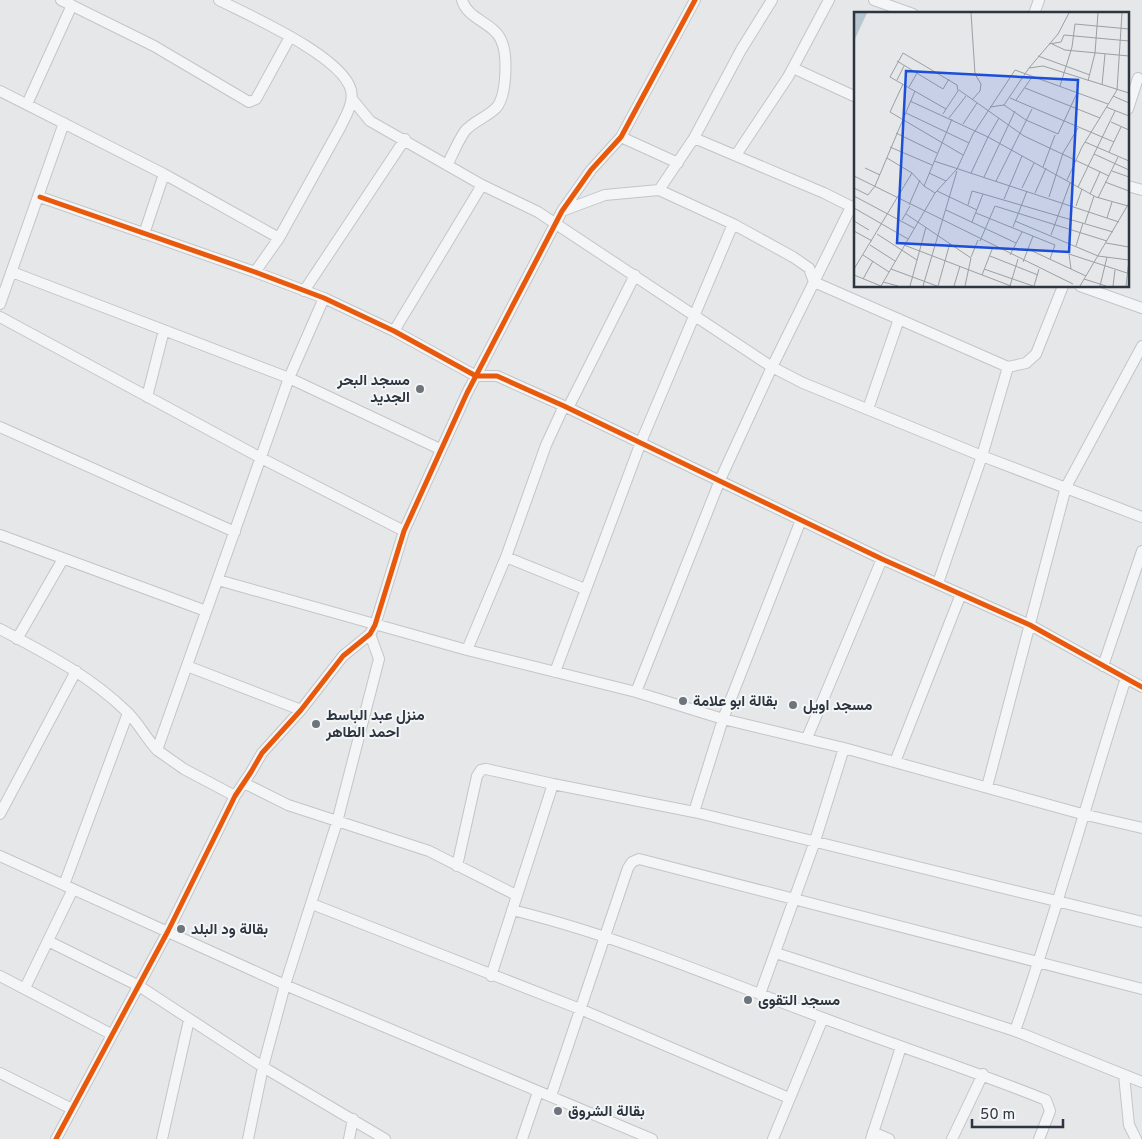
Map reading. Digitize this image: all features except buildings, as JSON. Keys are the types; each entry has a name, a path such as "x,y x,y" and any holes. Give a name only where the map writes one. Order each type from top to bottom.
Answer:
{"street":[{"path":"61,0 140,38 249,102 256,99 290,37"},
{"path":"219,0 290,37 342,74 351,89 352,99 341,126 279,238 255,272"},
{"path":"447,165 465,132 500,103 504,87 504,55 501,40 492,28 475,18 464,8 462,0"},
{"path":"56,1139 168,931 235,796 262,753 301,710 343,656 372,630 404,531 440,449 476,376 562,211 591,170 621,137 695,0"},
{"path":"659,190 694,138 741,50 772,0"},
{"path":"736,155 793,68 829,0"},
{"path":"874,0 907,12"},
{"path":"1035,12 1039,0"},
{"path":"27,104 72,5"},
{"path":"793,68 854,96"},
{"path":"1130,101 1136,78"},
{"path":"0,91 164,174 279,238"},
{"path":"352,99 370,121 482,185 556,223 635,275 695,318 772,367 804,383 982,456 1142,517"},
{"path":"0,304 40,197 64,123"},
{"path":"621,137 678,163"},
{"path":"636,692 720,480 772,367 853,208 824,193 694,138"},
{"path":"304,291 405,140"},
{"path":"144,234 164,174"},
{"path":"394,331 482,185"},
{"path":"562,211 604,195 659,190 733,224 793,257 809,268 814,282 1008,367 1026,363 1036,354 1062,288"},
{"path":"40,197 324,298 394,331 476,376 497,376 566,407 882,560 1030,625 1142,686"},
{"path":"555,672 641,442 695,318 733,224"},
{"path":"12,272 289,378 440,449"},
{"path":"467,650 506,557 546,445 635,275"},
{"path":"1086,288 1142,308"},
{"path":"157,750 289,378 324,298"},
{"path":"0,317 261,458 404,531"},
{"path":"868,409 899,319"},
{"path":"146,396 164,330"},
{"path":"988,787 1066,487 1142,346"},
{"path":"938,583 982,456 1008,367"},
{"path":"0,428 235,532"},
{"path":"694,812 723,719 801,520"},
{"path":"0,535 206,611"},
{"path":"1103,666 1142,552"},
{"path":"506,557 585,588"},
{"path":"17,638 63,559"},
{"path":"807,738 882,560"},
{"path":"218,580 372,630 467,650 636,692 723,719 807,738 1082,814 1142,828"},
{"path":"895,762 960,594"},
{"path":"0,629 76,671 128,713 157,750 184,769 235,796"},
{"path":"248,1139 263,1067 285,985 337,822 379,659 372,630"},
{"path":"187,666 301,710"},
{"path":"0,814 76,671"},
{"path":"1015,1031 1039,962 1082,814 1126,678"},
{"path":"26,988 48,941 69,887 128,713"},
{"path":"760,994 815,841 844,748"},
{"path":"457,866 478,776 481,770 486,769 694,812 1057,903 1142,922"},
{"path":"244,783 288,805 337,822 401,840 429,851 516,895"},
{"path":"491,976 553,784"},
{"path":"0,856 285,985 551,1096 639,1137 652,1139"},
{"path":"551,1096 628,868 632,862 638,859 1142,989"},
{"path":"312,904 491,976 580,1009 789,1098"},
{"path":"512,910 559,921 605,937 901,1047 982,1074 1046,1100 1050,1111 1040,1139"},
{"path":"48,941 139,986 263,1067 385,1139"},
{"path":"776,953 1015,1031 1142,1082"},
{"path":"0,976 111,1034"},
{"path":"773,1139 823,1018"},
{"path":"162,1139 189,1020"},
{"path":"889,1139 872,1136 901,1047"},
{"path":"0,1073 72,1109"},
{"path":"952,1139 982,1074"},
{"path":"1124,1075 1129,1125 1136,1139"},
{"path":"522,1139 538,1092"},
{"path":"349,1139 353,1119"}],"cycle path":[{"path":"56,1139 168,931 235,796 262,753 301,710 343,656 370,634 375,625 404,531 467,393 562,211 591,170 621,137 695,0"},
{"path":"40,197 324,298 394,331 476,376 497,376 564,406 882,559 1030,625 1142,687"}],"place":[{"name":"مسجد البحر الجديد","path":"420,389"},
{"name":"بقالة ابو علامة","path":"683,701"},
{"name":"مسجد اويل","path":"793,705"},
{"name":"منزل عبد الباسط احمد الطاهر","path":"316,724"},
{"name":"بقالة ود البلد","path":"181,929"},
{"name":"مسجد التقوى","path":"748,1000"},
{"name":"بقالة الشروق","path":"558,1111"}]}
